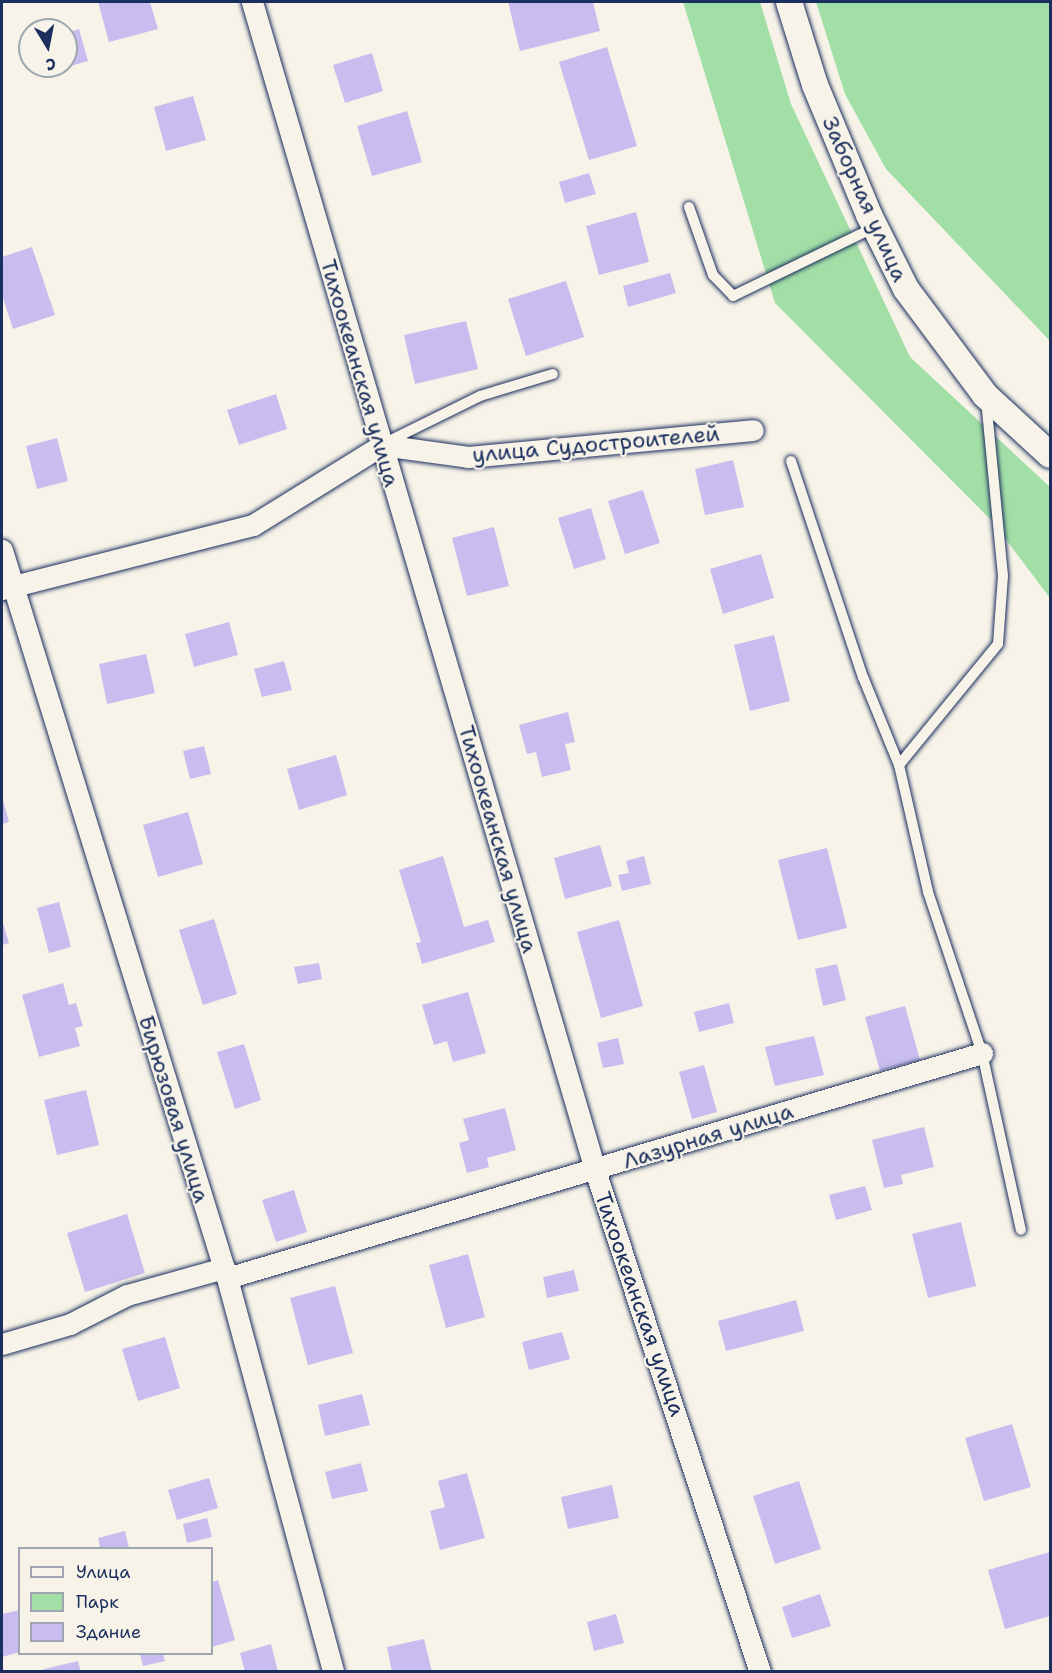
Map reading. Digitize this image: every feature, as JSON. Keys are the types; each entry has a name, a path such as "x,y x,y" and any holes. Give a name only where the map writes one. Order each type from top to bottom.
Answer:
{"street":[{"name":"Тихоокеанская улица","path":"252,2 595,1170 760,1671"},
{"name":"Заборная улица","path":"789,2 815,85 875,227 906,289 986,395 1050,455"},
{"name":"улица Судостроителей","path":"381,445 468,457 753,430"},
{"path":"7,587 253,525 381,445"},
{"name":"Бирюзовая улица","path":"2,550 7,587 225,1273 333,1671"},
{"name":"Лазурная улица","path":"2,1344 70,1324 127,1295 225,1273 595,1170 982,1053"}],"lane":[{"path":"689,207 713,275 733,296 875,227"},
{"path":"381,445 480,396 553,374"},
{"path":"899,765 998,644 1003,576 986,395"},
{"path":"791,461 863,677 899,765 928,892 982,1053 1021,1230"}],"green space":[{"path":"683,2 760,2 791,104 910,357 1050,487 1050,598 992,521 775,303"},
{"path":"816,2 1050,2 1050,341 886,169 845,94"}],"building":[{"path":"98,2 150,2 158,29 109,42"},
{"path":"508,2 593,2 600,31 520,51"},
{"path":"78,29 88,61 78,64"},
{"path":"607,47 637,146 589,160 559,62"},
{"path":"372,53 383,91 345,103 333,65"},
{"path":"193,96 206,140 166,151 154,107"},
{"path":"407,111 422,162 372,176 357,126"},
{"path":"589,173 596,194 565,203 559,182"},
{"path":"636,212 649,262 599,275 586,226"},
{"path":"32,247 55,315 13,329 2,295 2,257"},
{"path":"670,273 676,293 628,307 623,286"},
{"path":"566,281 584,337 526,356 508,299"},
{"path":"466,321 478,369 415,384 404,335"},
{"path":"276,394 287,429 239,445 227,410"},
{"path":"57,438 68,481 37,489 26,446"},
{"path":"733,460 744,507 705,515 695,469"},
{"path":"643,490 660,543 625,554 608,501"},
{"path":"591,508 606,559 574,569 558,518"},
{"path":"494,527 509,586 467,596 452,538"},
{"path":"761,554 774,598 723,614 710,569"},
{"path":"229,622 238,655 194,667 185,634"},
{"path":"774,635 790,701 750,711 734,645"},
{"path":"146,654 155,693 107,704 99,664"},
{"path":"284,661 292,690 262,697 254,669"},
{"path":"568,712 575,742 565,744 571,770 542,777 536,752 527,754 519,725"},
{"path":"204,746 211,774 190,779 183,751"},
{"path":"336,755 347,795 299,810 287,769"},
{"path":"2,796 9,822 2,824"},
{"path":"188,812 203,864 158,877 143,825"},
{"path":"600,845 612,886 565,899 554,858"},
{"path":"827,848 847,928 798,940 778,860"},
{"path":"443,856 464,927 488,920 495,942 422,964 416,943 421,942 399,870"},
{"path":"644,856 651,884 622,891 618,875 629,873 626,861"},
{"path":"59,902 71,947 49,953 37,908"},
{"path":"214,919 237,994 203,1005 179,930"},
{"path":"2,920 9,943 2,945"},
{"path":"619,920 643,1006 601,1018 577,932"},
{"path":"319,963 322,979 298,984 294,967"},
{"path":"837,964 846,1000 823,1006 815,969"},
{"path":"63,983 69,1005 76,1003 83,1026 75,1028 80,1046 39,1057 22,995"},
{"path":"468,992 486,1053 453,1062 447,1041 434,1045 422,1005"},
{"path":"729,1003 734,1023 699,1032 694,1012"},
{"path":"905,1006 920,1060 880,1071 865,1017"},
{"path":"814,1036 824,1075 775,1086 765,1047"},
{"path":"618,1038 624,1064 603,1068 597,1043"},
{"path":"244,1044 261,1100 235,1109 217,1052"},
{"path":"704,1065 717,1112 692,1119 679,1072"},
{"path":"86,1090 99,1145 57,1155 44,1100"},
{"path":"505,1108 516,1150 487,1158 489,1167 467,1173 459,1143 469,1140 463,1119"},
{"path":"924,1127 934,1167 901,1175 903,1184 884,1188 872,1140"},
{"path":"865,1186 872,1210 836,1220 829,1195"},
{"path":"294,1190 307,1232 276,1242 262,1200"},
{"path":"127,1214 145,1273 85,1292 67,1233"},
{"path":"961,1222 976,1286 928,1298 912,1234"},
{"path":"468,1254 485,1317 446,1328 429,1265"},
{"path":"574,1270 579,1291 547,1298 543,1277"},
{"path":"335,1286 353,1353 308,1365 290,1298"},
{"path":"796,1300 804,1331 726,1351 718,1321"},
{"path":"562,1332 570,1359 529,1370 522,1342"},
{"path":"165,1337 180,1388 138,1401 122,1349"},
{"path":"362,1394 370,1425 325,1436 318,1405"},
{"path":"1012,1424 1031,1487 984,1501 965,1438"},
{"path":"361,1463 368,1491 332,1499 325,1472"},
{"path":"467,1473 485,1538 440,1550 430,1511 445,1507 438,1481"},
{"path":"209,1478 218,1508 177,1520 168,1490"},
{"path":"799,1481 821,1549 775,1564 753,1496"},
{"path":"612,1485 619,1518 568,1529 561,1497"},
{"path":"207,1518 212,1537 187,1543 183,1524"},
{"path":"125,1531 129,1547 100,1547 98,1538"},
{"path":"1050,1552 1050,1616 1005,1629 988,1570"},
{"path":"218,1580 235,1640 213,1647 213,1582"},
{"path":"820,1594 831,1626 792,1638 782,1607"},
{"path":"18,1610 18,1653 2,1657 2,1614"},
{"path":"616,1614 624,1643 594,1651 587,1622"},
{"path":"424,1639 432,1672 392,1672 387,1647"},
{"path":"271,1644 278,1672 245,1672 240,1653"},
{"path":"140,1655 163,1655 165,1661 143,1666"},
{"path":"78,1661 81,1672 44,1672 44,1669"}]}
